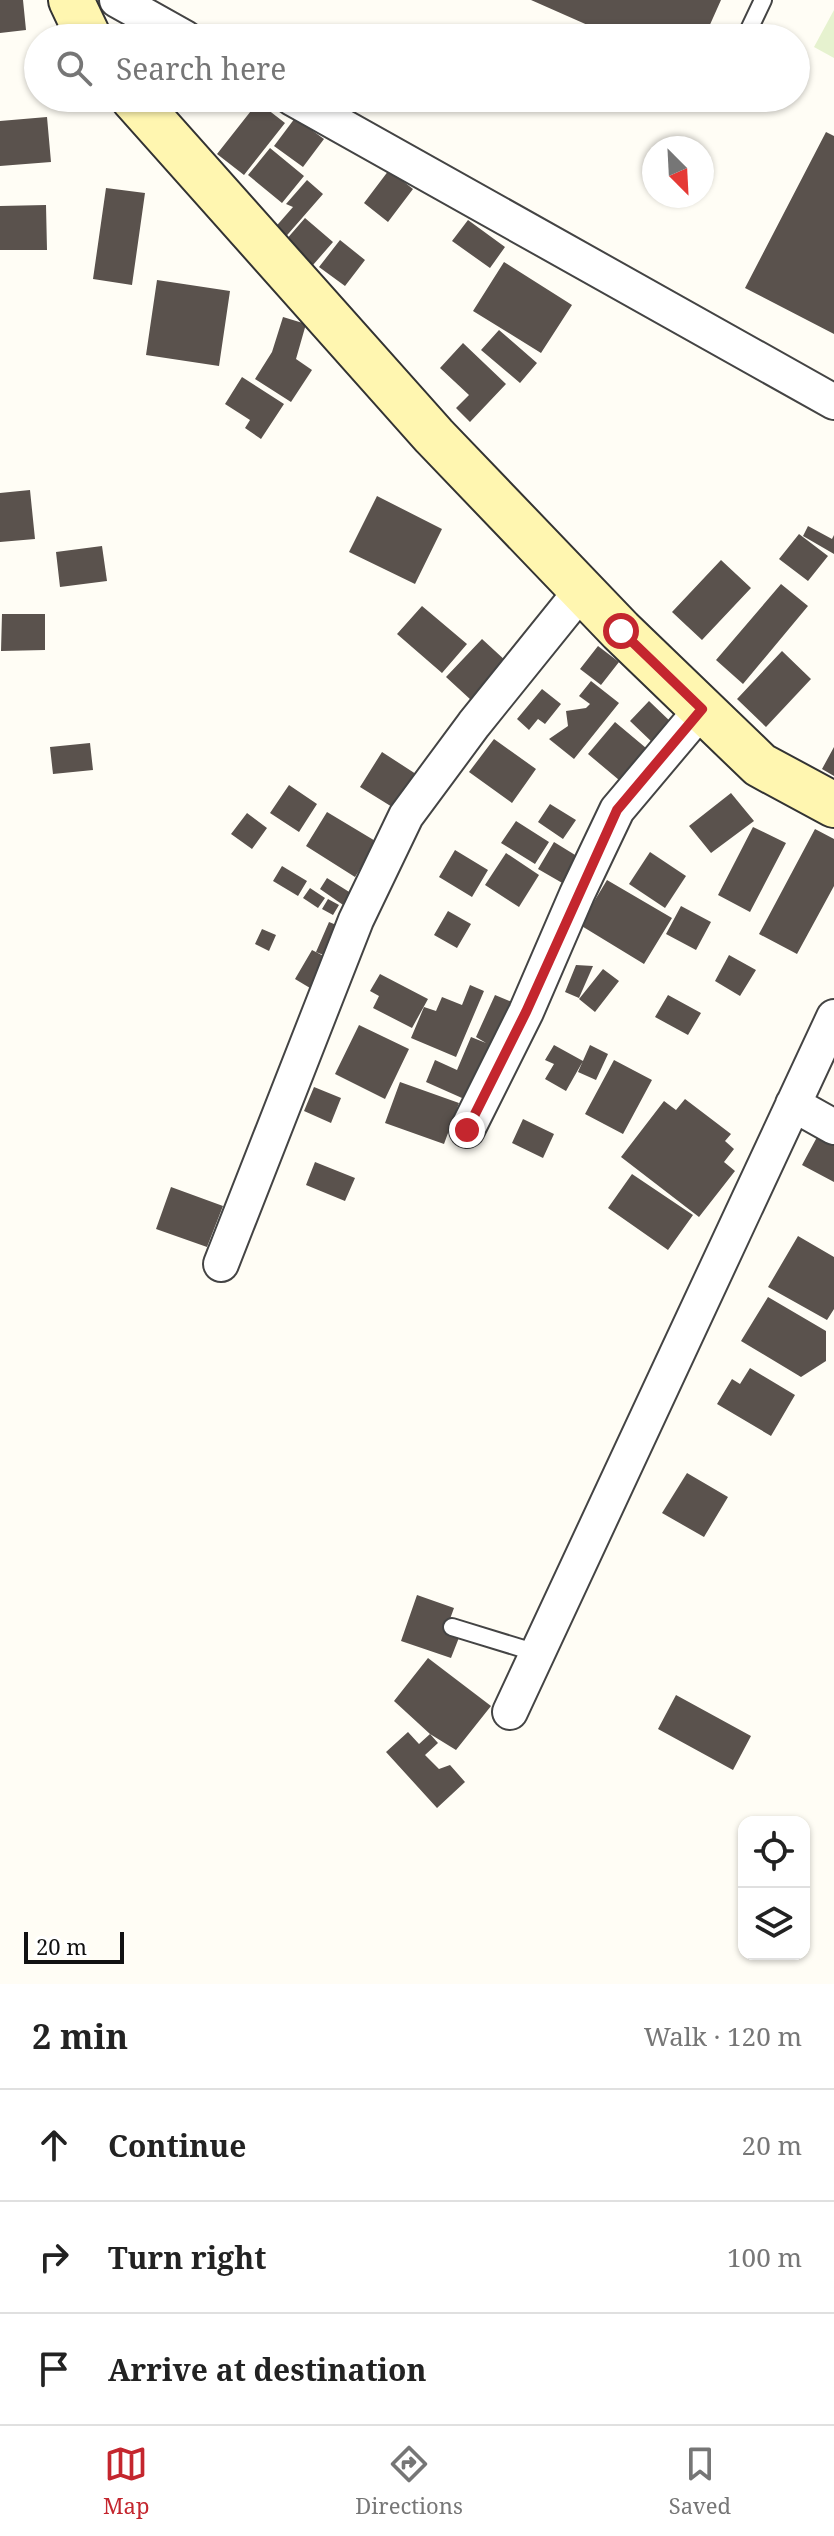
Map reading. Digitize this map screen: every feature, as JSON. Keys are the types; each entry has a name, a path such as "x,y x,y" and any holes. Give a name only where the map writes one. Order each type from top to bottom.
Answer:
{"street":[{"path":"71,0 82,24"},
{"path":"117,0 160,24"},
{"path":"145,112 434,436 582,590 760,765 834,805"},
{"path":"317,112 834,402"},
{"path":"221,1264 356,920 406,816 474,724 582,590"},
{"path":"467,1130 526,1012 617,810 702,709"},
{"path":"510,1712 834,1017"},
{"path":"793,1104 834,1127"}],"lane":[{"path":"752,24 763,0"},
{"path":"452,1627 537,1653"}],"green space":[{"path":"834,10 834,58 814,47"}],"building":[{"path":"0,0 23,0 24,30 0,33"},
{"path":"531,0 721,0 710,24 585,24"},
{"path":"250,112 271,112 285,123 244,175 217,154"},
{"path":"47,117 51,162 0,166 0,121"},
{"path":"295,118 324,139 303,167 274,146"},
{"path":"826,132 834,136 834,334 745,288"},
{"path":"270,148 304,176 282,203 248,175"},
{"path":"389,170 413,189 388,222 364,203"},
{"path":"307,180 323,194 282,241 272,231 293,207 286,204"},
{"path":"106,188 145,193 132,285 93,279"},
{"path":"46,205 47,250 0,250 0,206"},
{"path":"305,218 333,242 313,265 285,241"},
{"path":"468,220 505,247 490,268 452,241"},
{"path":"340,240 365,260 345,286 319,267"},
{"path":"504,262 572,305 541,353 473,311"},
{"path":"157,280 230,291 219,366 146,355"},
{"path":"283,317 306,324 296,359 312,370 291,402 255,379 272,352"},
{"path":"499,330 537,363 520,383 481,350"},
{"path":"463,343 506,384 470,422 456,408 469,395 440,368"},
{"path":"242,377 284,404 261,439 245,428 250,420 225,404"},
{"path":"30,490 35,539 0,542 0,493"},
{"path":"377,496 442,529 415,584 349,552"},
{"path":"808,526 832,539 834,535 834,554 803,536"},
{"path":"799,534 828,556 808,581 779,559"},
{"path":"102,546 107,581 60,587 56,552"},
{"path":"721,560 751,588 702,640 672,612"},
{"path":"781,584 808,606 743,684 716,660"},
{"path":"422,606 467,644 442,673 397,634"},
{"path":"2,614 45,614 45,650 1,651"},
{"path":"482,639 507,662 471,700 446,677"},
{"path":"598,646 619,662 601,685 580,669"},
{"path":"782,651 811,679 766,727 737,699"},
{"path":"591,681 619,703 574,759 549,739 568,726 566,711 586,708 590,704 579,696"},
{"path":"542,689 561,704 545,724 538,719 529,730 517,719"},
{"path":"649,701 673,724 654,744 630,721"},
{"path":"615,722 652,753 625,785 588,754"},
{"path":"494,739 536,769 512,803 469,772"},
{"path":"90,743 93,770 53,774 50,747"},
{"path":"834,747 834,776 822,769"},
{"path":"382,752 419,776 397,810 360,787"},
{"path":"289,785 317,804 299,832 270,813"},
{"path":"731,793 754,821 711,853 689,826"},
{"path":"550,804 576,820 563,839 538,822"},
{"path":"327,812 377,842 355,877 306,846"},
{"path":"247,813 267,828 252,849 231,834"},
{"path":"516,821 549,842 535,864 501,843"},
{"path":"753,827 786,843 750,912 718,895"},
{"path":"815,829 834,839 834,886 797,954 759,934"},
{"path":"554,842 580,858 564,884 538,869"},
{"path":"455,850 488,870 472,897 439,877"},
{"path":"650,852 686,876 665,908 629,884"},
{"path":"506,853 539,875 519,907 485,885"},
{"path":"282,866 307,881 298,896 273,881"},
{"path":"327,878 354,895 346,907 320,889"},
{"path":"607,880 672,918 644,964 580,925"},
{"path":"310,888 325,898 318,908 303,898"},
{"path":"328,899 339,905 333,915 322,909"},
{"path":"681,906 711,922 696,950 666,934"},
{"path":"448,911 471,924 457,948 434,935"},
{"path":"329,922 349,930 336,960 316,952"},
{"path":"262,929 276,935 269,951 255,944"},
{"path":"312,950 335,962 323,965 310,988 295,979"},
{"path":"729,955 756,970 740,996 715,981"},
{"path":"576,965 593,966 579,998 565,992"},
{"path":"603,969 619,981 595,1012 579,999"},
{"path":"380,974 428,999 412,1028 373,1008 379,996 370,991"},
{"path":"470,985 484,991 456,1057 411,1038 424,1007 436,1011 442,997 462,1005"},
{"path":"495,995 517,1004 471,1102 426,1082 435,1060 457,1070 471,1037 486,1043 476,1037"},
{"path":"668,995 701,1013 688,1035 655,1017"},
{"path":"359,1025 409,1049 385,1099 335,1074"},
{"path":"554,1045 583,1061 566,1091 545,1079 554,1064 545,1060"},
{"path":"590,1045 608,1054 596,1080 578,1072"},
{"path":"614,1060 652,1080 623,1134 585,1114"},
{"path":"400,1082 459,1103 444,1144 385,1123"},
{"path":"314,1087 341,1098 331,1123 304,1111"},
{"path":"685,1099 731,1134 725,1141 734,1149 724,1162 735,1171 699,1217 621,1157 664,1101 676,1110"},
{"path":"523,1119 554,1134 543,1158 512,1143"},
{"path":"823,1126 834,1132 834,1182 802,1165"},
{"path":"315,1162 355,1178 345,1201 306,1185"},
{"path":"632,1174 693,1215 668,1250 608,1208"},
{"path":"171,1187 223,1206 207,1247 156,1229"},
{"path":"798,1236 834,1257 834,1309 827,1320 768,1287"},
{"path":"768,1297 826,1331 826,1361 801,1377 741,1341"},
{"path":"750,1368 795,1395 771,1436 717,1404 732,1379 740,1384"},
{"path":"687,1473 728,1497 704,1537 662,1513"},
{"path":"417,1595 454,1608 446,1630 460,1635 451,1658 401,1641"},
{"path":"428,1658 491,1706 456,1750 430,1734 394,1701"},
{"path":"676,1695 751,1736 733,1770 658,1729"},
{"path":"408,1732 419,1744 430,1734 438,1743 425,1755 439,1769 450,1765 465,1782 437,1808 386,1752"}],"route":[{"path":"467,1130 526,1012 617,810 702,709 621,631"}]}
